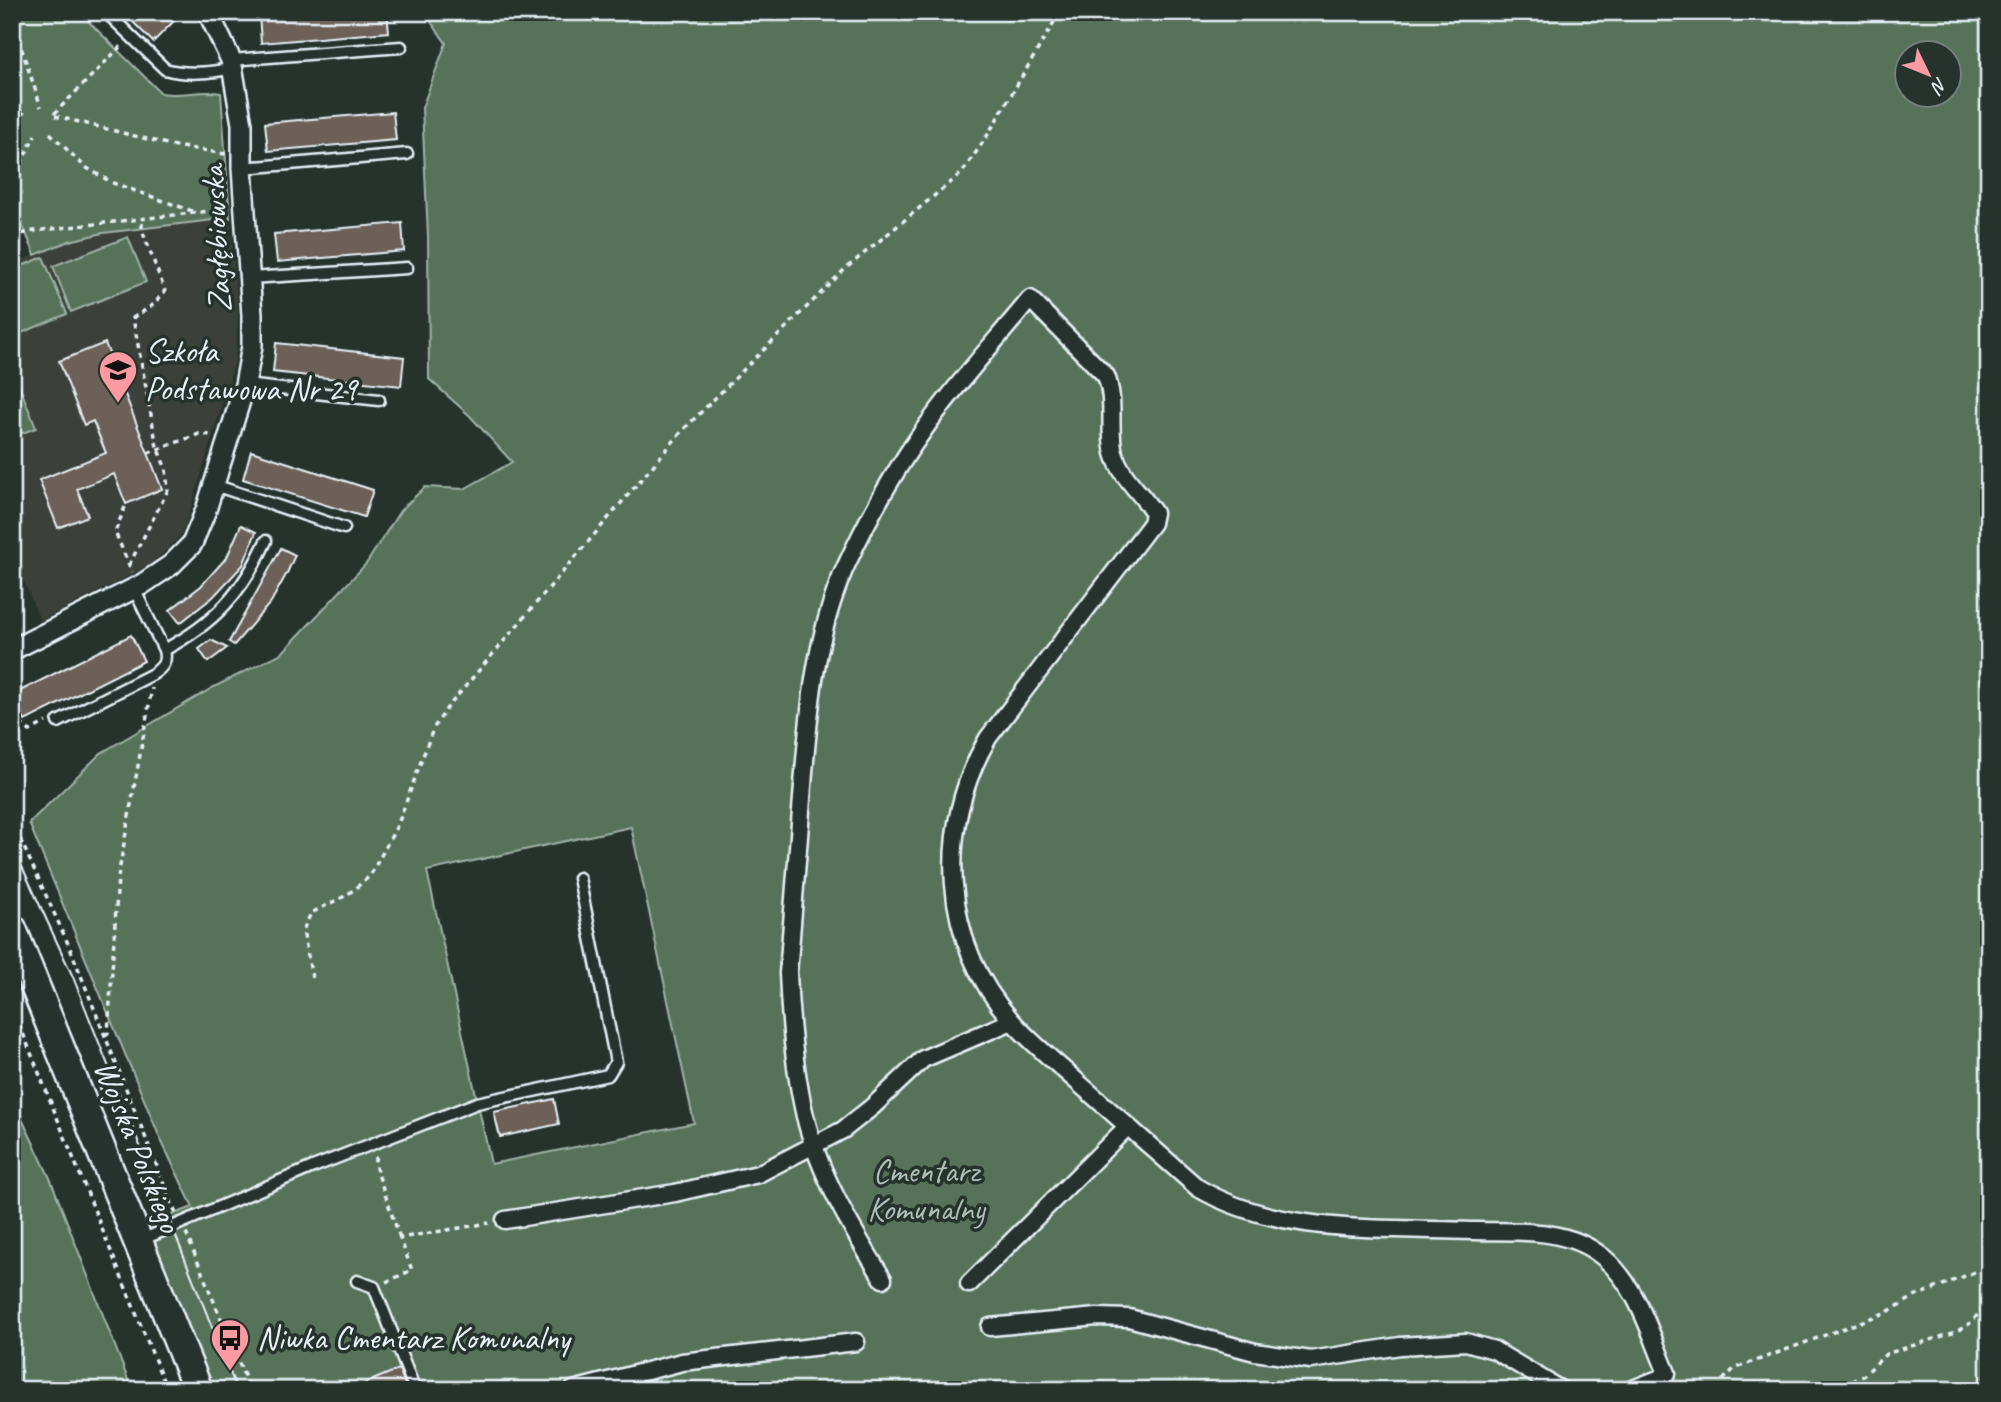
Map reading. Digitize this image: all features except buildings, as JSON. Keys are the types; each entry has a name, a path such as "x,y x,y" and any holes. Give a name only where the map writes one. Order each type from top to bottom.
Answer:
{"main road":[{"name":"Wojska Polskiego","path":"12,929 198,1390"}],"street":[{"name":"Zagłębiowska","path":"12,650 171,565 192,544 214,485 245,385 252,346 250,278 237,162 242,124 232,64 208,12"},
{"path":"883,1279 832,1187 815,1146 805,1117 796,1068 788,973 809,704 817,659 844,571 898,469 924,430 1030,299 1106,376 1111,388 1116,457 1127,479 1154,513 1152,523 988,738 974,762 962,793 954,828 952,864 960,921 972,957 985,982 1012,1021 1198,1188 1254,1213 1297,1222 1343,1226 1548,1233 1583,1243 1603,1256 1629,1288 1667,1373 1630,1390"},
{"path":"505,1220 723,1184 758,1174 843,1130 923,1059 1012,1021"},
{"path":"968,1284 1127,1128"},
{"path":"990,1327 1097,1317 1129,1318 1255,1352 1311,1360 1400,1346 1466,1342 1493,1350 1561,1390"},
{"path":"573,1390 682,1362 856,1342"}],"lane":[{"path":"106,12 165,69 173,72 221,71 232,64 401,47"},
{"path":"237,162 407,154"},
{"path":"250,278 407,268"},
{"path":"245,385 379,400"},
{"path":"214,485 344,528"},
{"path":"164,650 185,638 223,609 252,571 266,541"},
{"path":"55,720 162,668 166,658 164,650 136,582"},
{"path":"138,1241 393,1135 477,1104 608,1075 616,1062 579,878"},
{"path":"357,1281 374,1287 415,1390"}],"path":[{"path":"312,978 303,930 311,913 346,895 370,876 398,824 433,729 447,708 684,429 845,269 962,173 987,136 1060,12"},
{"path":"12,20 41,107"},
{"path":"130,36 54,115 237,162"},
{"path":"12,106 27,116"},
{"path":"50,133 85,167 113,183 197,212"},
{"path":"12,182 34,135"},
{"path":"12,236 34,231 236,208"},
{"path":"129,565 168,490 166,469 158,449 133,318 154,304 165,291 142,230 142,218"},
{"path":"148,453 199,434 218,435"},
{"path":"125,507 115,532 136,582"},
{"path":"105,1035 108,1033 111,1001 118,877 153,674"},
{"path":"12,717 30,730 55,720"},
{"path":"12,821 70,948 250,1390"},
{"path":"12,1006 167,1390"},
{"path":"374,1287 412,1270 375,1160 379,1154 397,1146 393,1135"},
{"path":"400,1238 505,1220"},
{"path":"1724,1390 1723,1380 1734,1369 1886,1312 1914,1297 1989,1266"},
{"path":"1847,1390 1853,1381 1863,1376 1886,1354 1956,1332 1989,1306"}],"shaded area":[{"name":"Szkoła Podstawowa Nr 29","path":"230,218 238,313 235,361 181,535 154,562 40,621 12,551 12,264 69,241 104,233"}],"green space":[{"path":"12,12 79,12 161,93 221,93 230,218 103,233 69,241 35,255 12,200"},
{"name":"Cmentarz Komunalny","path":"424,12 1989,12 1989,1390 211,1390 145,1225 193,1207 160,1138 29,823 101,753 214,687 282,653 366,564 400,511 425,487 464,489 512,462 470,416 429,379 428,236 422,108 446,43","holes":["631,827 694,1123 491,1164 427,871"]},
{"path":"128,237 146,282 71,312 53,266"},
{"path":"43,257 67,314 12,337 12,270"},
{"path":"12,367 36,428 12,437"},
{"path":"12,1098 50,1178 132,1390 12,1390"}],"tram line":[{"path":"12,845 73,977 237,1390"}],"place":[{"name":"Szkoła Podstawowa Nr 29","path":"118,404"},
{"name":"Niwka Cmentarz Komunalny","path":"230,1372"}]}
